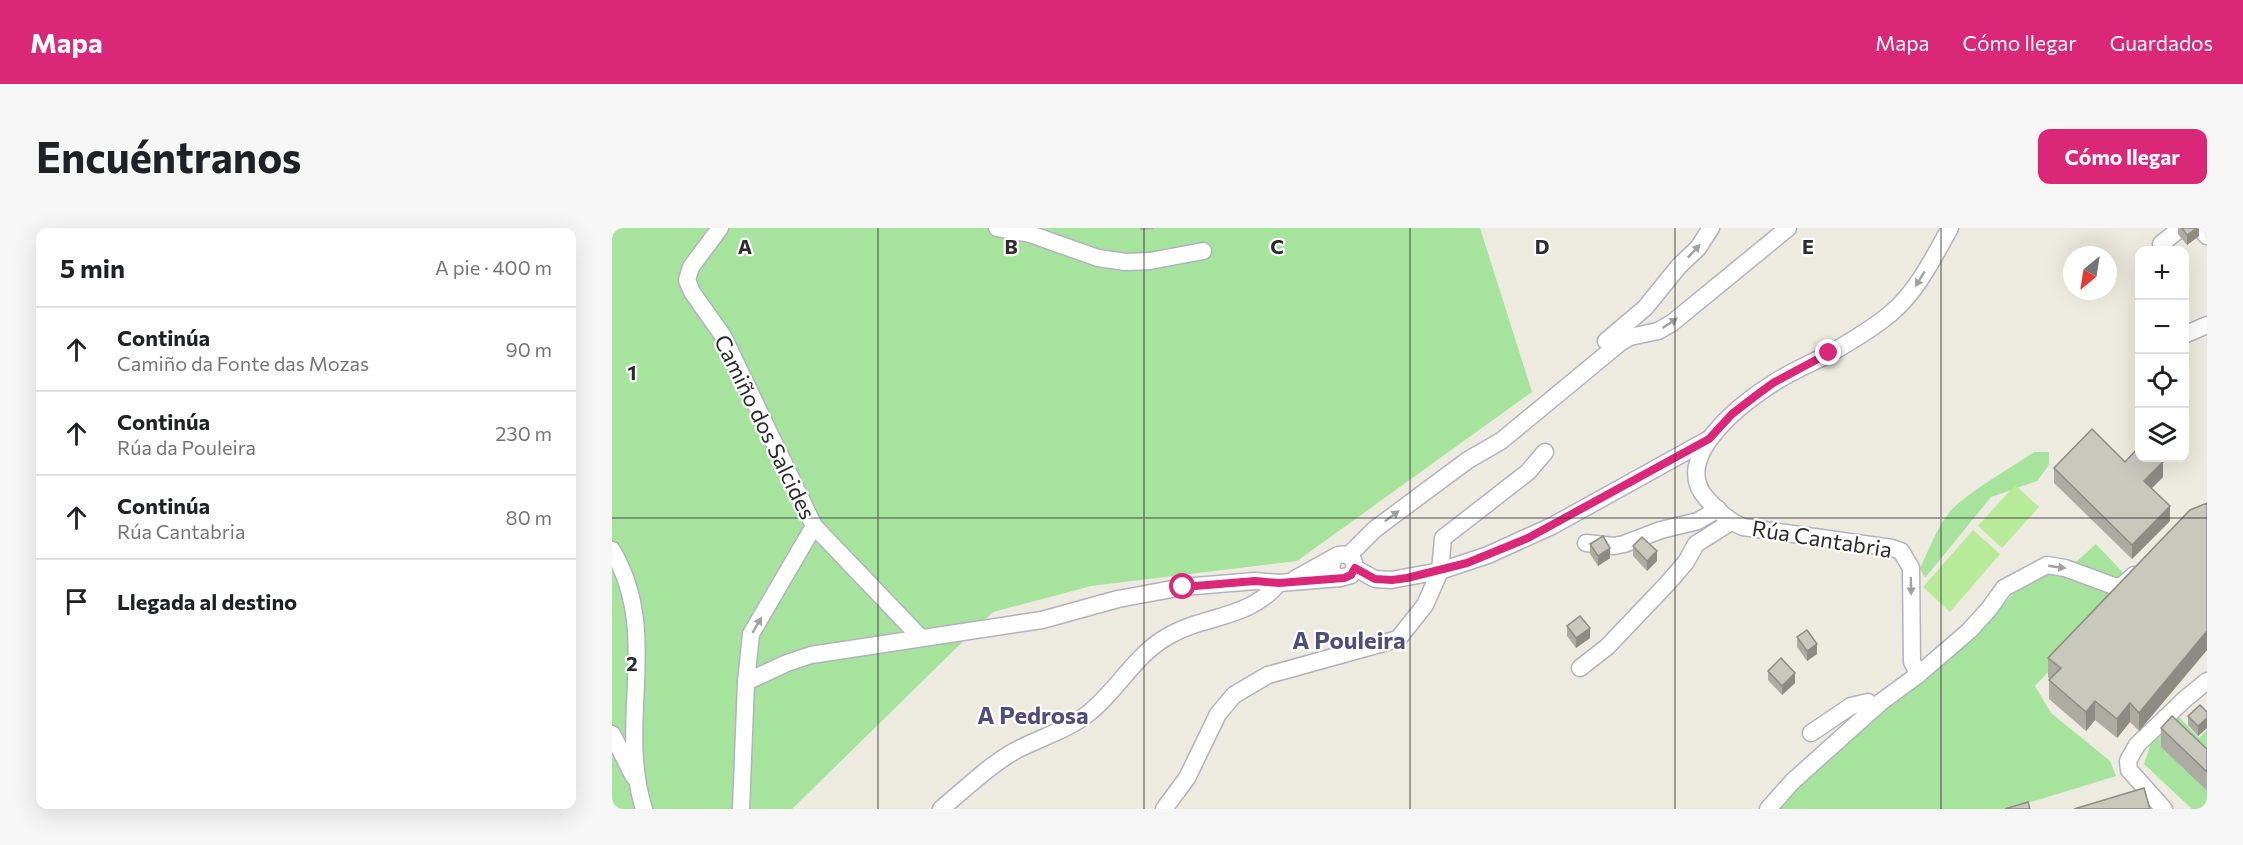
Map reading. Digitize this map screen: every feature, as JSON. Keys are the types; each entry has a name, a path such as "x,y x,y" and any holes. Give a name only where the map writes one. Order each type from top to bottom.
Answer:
{"street":[{"name":"Camiño dos Salcides","path":"720,228 691,267 687,280 692,292 723,336 814,526 921,638"},
{"path":"997,228 1030,234 1098,258 1126,262 1150,261 1203,251"},
{"path":"1468,460 1496,432 1645,308 1679,266 1698,248 1711,228"},
{"path":"941,809 1013,752 1070,726 1092,711 1157,643 1180,630 1250,607 1284,582 1346,561 1375,529 1468,460 1506,437 1621,342 1630,337 1648,334 1672,323 1788,228"},
{"name":"Rúa Cantabria","path":"1919,674 1912,662 1911,568 1901,551 1766,531 1743,527 1731,522 1701,492 1696,483 1696,464 1709,439 1743,405 1773,383 1829,353 1893,312 1916,286 1950,228"},
{"path":"2161,244 2181,228"},
{"path":"2200,228 2207,236"},
{"path":"1626,325 1648,334"},
{"path":"2189,333 2207,325"},
{"path":"1346,561 1369,577 1383,580 1440,571 1488,555 1544,530 1709,439"},
{"path":"1164,809 1187,778 1218,714 1234,695 1268,675 1398,639 1425,605 1440,571 1443,538 1528,472 1545,452"},
{"path":"1586,543 1614,546 1624,544 1661,530 1698,521 1718,509"},
{"path":"1580,668 1607,647 1667,584 1686,562 1696,543 1731,522"},
{"path":"741,809 746,682 752,634 814,526"},
{"path":"612,550 625,573 636,615 638,638 634,730 639,789 644,809"},
{"path":"746,682 810,655 1042,620 1118,599 1183,587 1348,577 1346,561"},
{"path":"1768,809 1793,782 1875,708 1969,631 2004,588 2047,566 2065,568 2106,584 2122,586 2142,566"},
{"path":"2164,809 2133,774 2128,761 2137,745 2207,681"},
{"path":"1811,734 1851,706 1868,702 1875,708"},
{"path":"612,734 639,789"}],"green space":[{"path":"612,228 1480,228 1532,392 1297,561 1091,586 993,612 792,809 612,809"},
{"path":"2034,452 2049,452 2049,465 2037,481 1991,497 1925,578 1920,568 1936,533 1948,514 1964,498"},
{"path":"2015,485 2039,507 2002,548 1978,526"},
{"path":"1973,530 2000,554 1950,612 1923,587"},
{"path":"2096,544 2132,582 2035,686 2051,713 2110,761 2116,776 2008,809 1780,809 1801,785 1880,712 1965,644 2018,589 2040,571 2065,572"},
{"path":"2177,715 2199,738 2207,730 2207,768 2161,747 2207,791 2207,809 2192,809 2144,764 2152,741"}],"building":[{"path":"2182,228 2197,228 2187,235"},
{"path":"2092,429 2125,462 2135,451 2135,462 2163,462 2144,481 2170,506 2132,545 2054,468"},
{"path":"2207,503 2207,631 2139,713 2130,703 2117,719 2095,701 2086,712 2049,680 2061,668 2048,658 2190,510"},
{"path":"1603,536 1610,548 1598,556 1590,544"},
{"path":"1642,537 1657,551 1647,561 1633,546"},
{"path":"1580,616 1590,628 1576,638 1567,626"},
{"path":"1807,630 1817,644 1807,651 1797,637"},
{"path":"1781,658 1795,673 1782,686 1768,671"},
{"path":"2200,705 2207,712 2207,718 2198,726 2188,716"},
{"path":"2172,716 2207,749 2207,772 2161,728"},
{"path":"2144,788 2150,809 2074,809"},
{"path":"2028,802 2030,809 2005,809"}],"district":[{"name":"A Pouleira","path":"1349,641"},
{"name":"A Pedrosa","path":"1033,716"}],"route":[{"path":"1183,587 1255,581 1279,583 1344,578 1351,575 1355,568 1375,579 1392,580 1440,571 1467,563 1528,538 1572,516 1618,488 1709,439 1732,414 1773,383 1829,353"}]}
